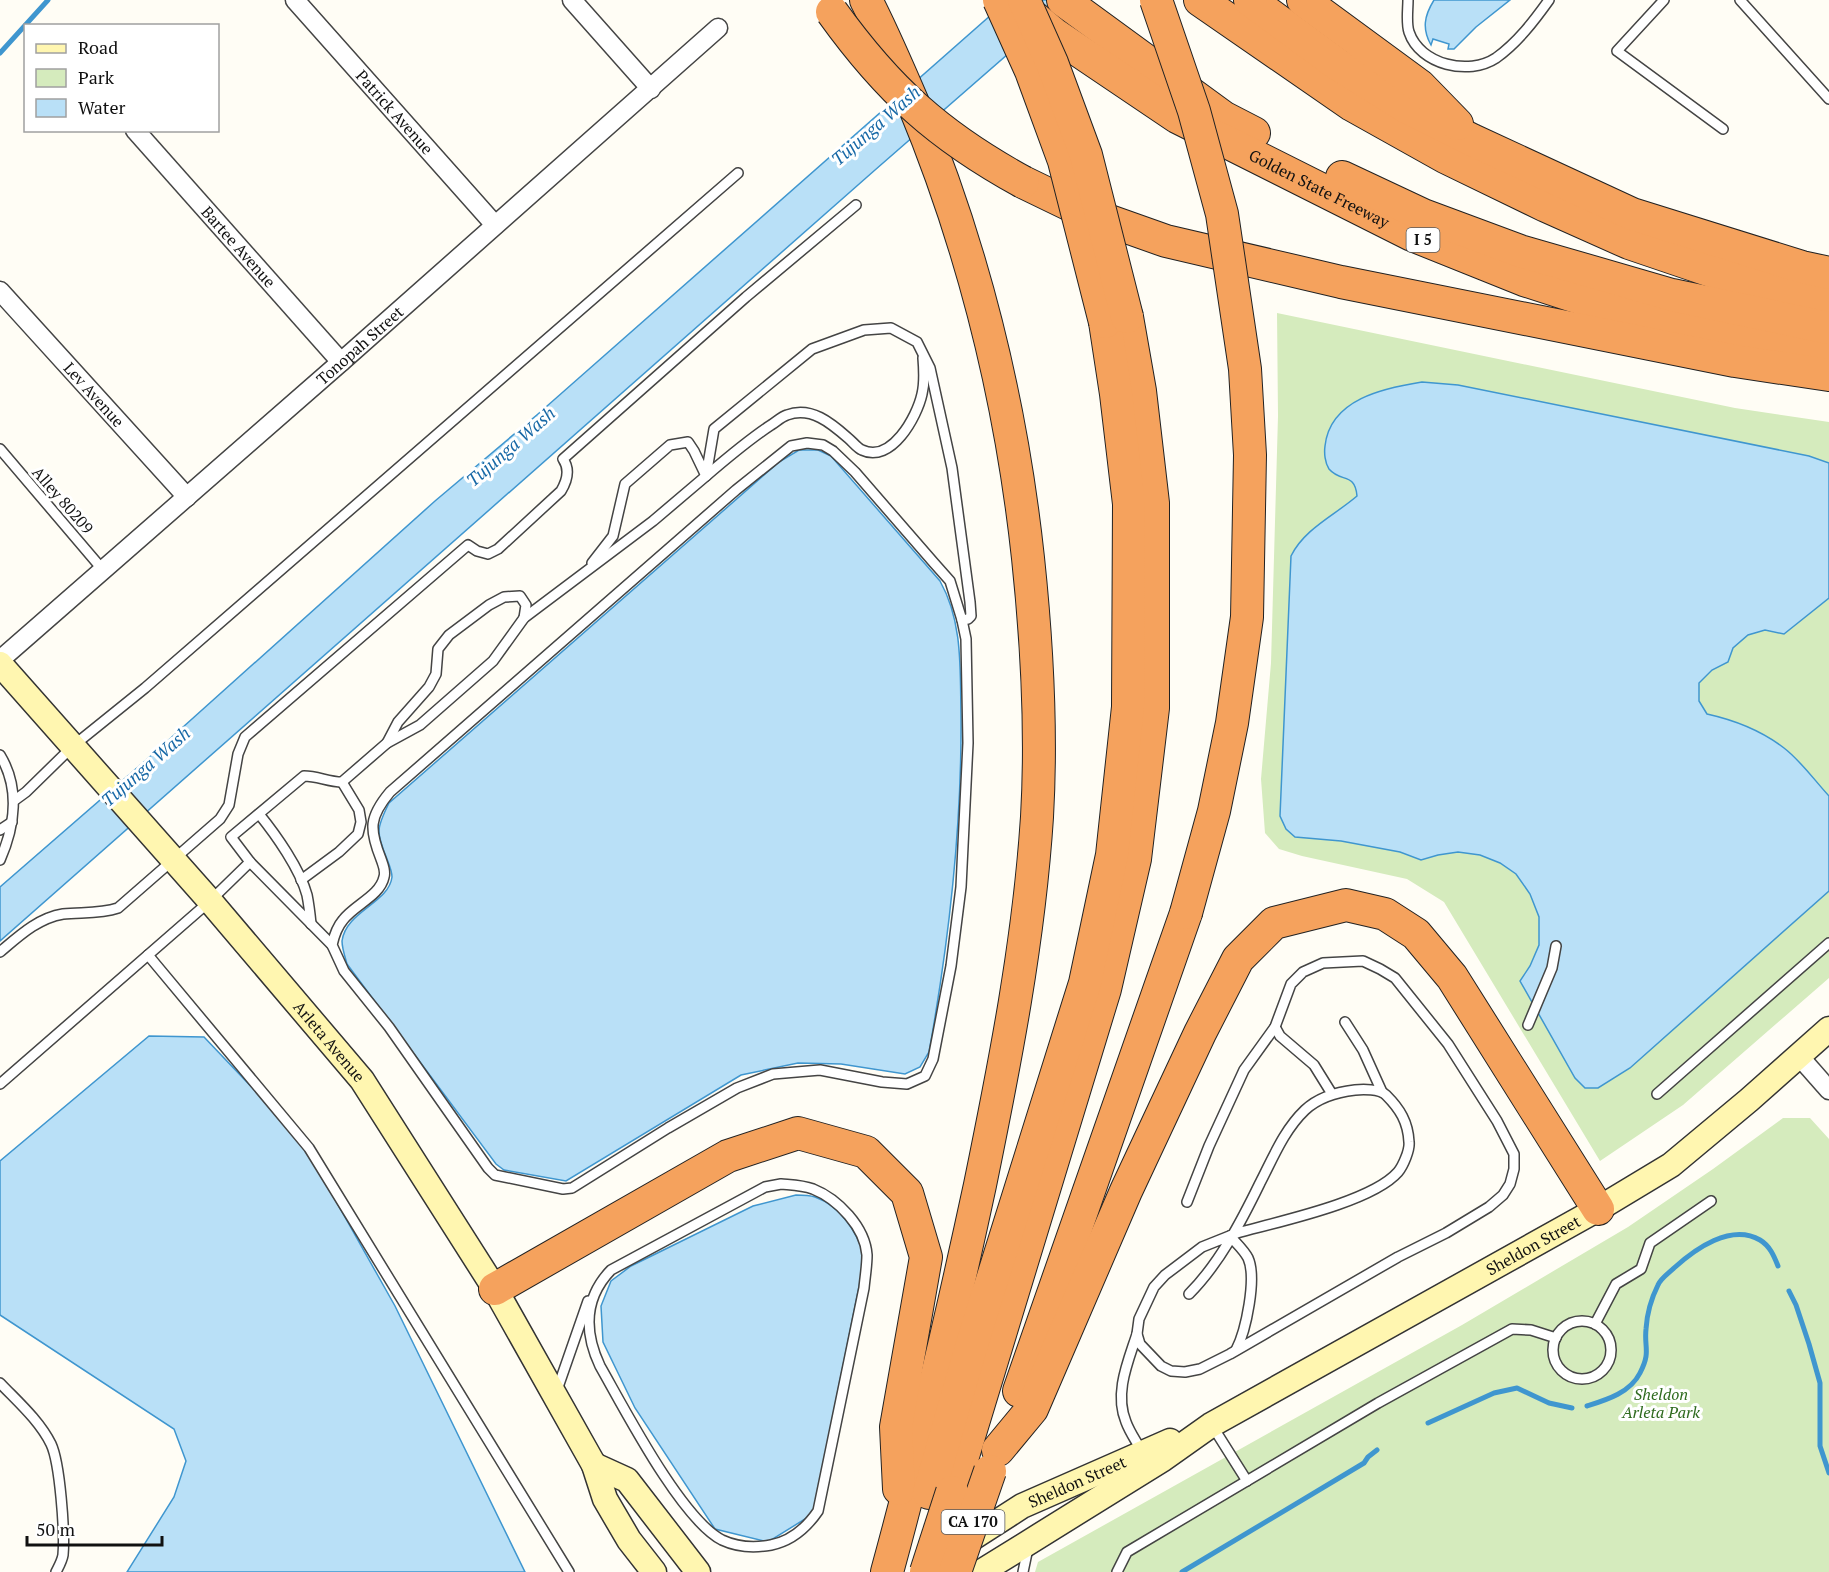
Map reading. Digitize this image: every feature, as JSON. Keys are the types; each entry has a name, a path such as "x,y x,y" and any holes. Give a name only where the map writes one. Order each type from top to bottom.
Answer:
{"highway":[{"path":"866,0 929,141 952,204 995,355 1019,481 1033,607 1039,710 1037,816 1025,940 1005,1064 912,1516 908,1572"},
{"path":"926,1572 1105,989 1135,859 1153,708 1153,503 1140,391 1064,161 1031,71 999,0"},
{"name":"Golden State Freeway","path":"1014,0 1054,33 1177,117 1412,235 1524,280 1632,315 1829,354"},
{"path":"887,1572 912,1516 972,1344 1084,983 1112,855 1128,707 1129,504 1116,394 1116,319 1086,155 1053,63 1024,0"},
{"path":"994,1461 1186,913 1214,811 1232,723 1247,617 1250,455 1245,369 1222,214 1194,111 1156,0"},
{"path":"1200,0 1352,105 1444,157 1639,247 1732,278 1829,302"},
{"path":"1250,0 1337,64 1406,107 1472,140 1632,214 1820,270"},
{"path":"1304,0 1372,53 1420,86 1472,140"},
{"path":"1069,5 1223,117 1423,215 1520,251 1628,283 1672,295 1829,328"},
{"path":"828,6 871,63 916,110 967,149 1023,182 1087,213 1166,241 1341,282 1735,362 1829,375"},
{"path":"994,1461 1032,1409 1131,1181 1200,1033 1238,959 1274,923 1346,905 1385,914 1416,934 1452,977 1598,1209"},
{"path":"495,1289 728,1156 798,1133 866,1152 908,1193 926,1257 896,1427 912,1516"},
{"name":"CA 170","path":"955,1572 994,1461"}],"main road":[{"name":"Arleta Avenue","path":"0,662 175,860 362,1080 495,1289 594,1465 605,1498 629,1540 654,1572"},
{"name":"Sheldon Street","path":"981,1572 1163,1459 1211,1425 1598,1209 1671,1165 1829,1029"},
{"name":"Sheldon Street","path":"918,1572 1022,1506 1142,1452 1211,1425"},
{"path":"594,1465 627,1480 698,1572"}],"street":[{"name":"Patrick Avenue","path":"295,0 495,225"},
{"path":"572,0 651,88"},
{"name":"Tonopah Street","path":"0,662 718,28"},
{"name":"Bartee Avenue","path":"137,132 341,362"},
{"name":"Lev Avenue","path":"0,291 187,497"},
{"path":"1798,1056 1829,1090"}],"lane":[{"path":"1408,0 1409,32 1416,45 1429,56 1447,66 1468,68 1495,59 1529,28 1550,0"},
{"path":"1664,0 1617,51 1723,129"},
{"path":"1740,0 1829,99"},
{"path":"15,800 73,746 145,688 738,172"},
{"path":"0,952 21,934 44,919 61,914 108,912 118,908 175,860 220,819 229,805 238,754 245,738 468,545 488,554 498,549 561,491 567,481 566,462 563,459 746,297 856,205"},
{"path":"706,476 714,429 812,349 864,330 891,328 917,342 930,368 952,468 970,602 970,616 962,620"},
{"path":"373,839 374,814 390,792 736,490 791,446 807,443 823,445 833,451 855,472 950,581 962,620 966,650 968,743 961,887 951,966 933,1059 925,1076 907,1084 882,1082 820,1070 773,1074 737,1088 572,1188 563,1190 495,1175 389,1027 344,971 332,945 250,862 231,837 304,776 316,776 329,782 342,782 387,743 420,725 493,661 524,618 653,521 753,436 787,414 807,413 821,416 862,450 875,452 890,447 904,433 916,414 923,393 925,372 922,352"},
{"path":"585,572 612,536 625,484 653,459 670,446 687,442 694,450 706,476"},
{"name":"Alley 80209","path":"0,450 103,570"},
{"path":"387,743 398,722 429,687 436,674 438,649 449,635 489,605 504,597 520,596 526,605 524,618"},
{"path":"0,755 8,768 15,800 10,834 0,860"},
{"path":"301,880 339,852 358,834 361,822 359,810 342,782"},
{"path":"259,814 275,834 301,880 312,925"},
{"path":"332,945 342,921 377,890 384,877 385,870 373,839 360,815"},
{"path":"0,830 12,822"},
{"path":"0,1084 210,901 250,862"},
{"path":"1657,1094 1829,943"},
{"path":"1528,1025 1552,968 1556,946"},
{"path":"148,955 309,1148 569,1572"},
{"path":"1137,1334 1140,1344 1161,1366 1171,1371 1185,1372 1200,1369 1489,1207 1503,1196 1510,1184 1514,1168 1514,1154 1507,1138 1448,1044 1395,978 1363,961 1323,963 1304,972 1291,984 1275,1027 1244,1070 1209,1146 1187,1202"},
{"path":"1142,1452 1125,1421 1121,1393 1139,1320 1154,1287 1202,1247 1230,1236 1355,1198 1381,1186 1399,1171 1410,1146 1407,1125 1399,1108 1382,1092 1363,1050 1345,1022"},
{"path":"1275,1027 1280,1035 1314,1065 1332,1094"},
{"path":"1189,1294 1204,1279 1230,1236 1259,1186 1284,1135 1306,1109 1332,1094 1358,1090 1382,1092"},
{"path":"555,1395 589,1298 596,1289 611,1270 765,1187 781,1184 798,1185 814,1190 840,1206 850,1218 862,1236 867,1254 864,1288 818,1510 802,1529 778,1543 762,1547 734,1545 721,1539 702,1525 648,1449 593,1352 589,1325 596,1289"},
{"path":"1595,1324 1616,1284 1641,1269 1650,1243 1711,1201"},
{"path":"1230,1236 1247,1256 1250,1265 1249,1307 1244,1333 1236,1350"},
{"path":"1577,1321 1595,1324 1604,1330 1609,1339 1610,1358 1606,1366 1591,1377 1582,1379 1572,1377 1558,1366 1553,1348 1556,1338 1568,1325 1577,1321"},
{"path":"1117,1572 1127,1552 1378,1404 1512,1329 1531,1330 1556,1338"},
{"path":"0,1383 39,1424 52,1445 58,1475 63,1531 63,1558 56,1572"},
{"path":"1211,1425 1247,1481"},
{"path":"1023,1572 1029,1542"}],"green space":[{"path":"1277,313 1735,408 1829,422 1829,978 1683,1105 1600,1161 1444,902 1407,879 1279,849 1265,833 1261,779 1271,663 1278,416"},
{"name":"Sheldon Arleta Park","path":"1783,1118 1810,1118 1829,1139 1829,1572 1035,1572 1038,1562 1462,1325 1628,1227"}],"water":[{"name":"Tujunga Wash","path":"1008,0 1070,0 0,941 0,887 153,754 435,501 538,414"},
{"path":"1434,0 1510,0 1476,27 1454,49 1448,49 1449,44 1433,39 1431,45 1426,33 1426,17"},
{"path":"1422,382 1458,385 1809,456 1829,463 1829,598 1784,634 1765,630 1748,635 1733,648 1728,662 1712,670 1699,683 1699,701 1707,714 1747,727 1784,748 1829,796 1829,891 1630,1068 1598,1088 1585,1088 1575,1078 1520,981 1530,966 1539,945 1539,917 1530,894 1516,874 1500,863 1480,855 1458,852 1421,860 1400,852 1341,841 1295,837 1286,829 1280,816 1291,556 1312,530 1357,496 1356,489 1350,481 1338,476 1328,467 1325,449 1329,430 1337,417 1361,399 1376,392"},
{"path":"799,450 818,450 831,456 940,581 953,613 959,646 961,715 957,842 943,968 929,1052 920,1067 905,1074 841,1064 798,1063 741,1075 566,1181 504,1170 496,1164 347,964 342,944 345,931 359,914 383,894 392,877 379,836 382,819 389,803 779,462"},
{"path":"149,1036 204,1037 301,1139 395,1306 525,1572 127,1572 174,1497 186,1461 174,1429 0,1315 0,1161"},
{"path":"796,1195 815,1197 833,1207 853,1230 865,1257 813,1514 768,1542 715,1529 635,1408 603,1342 601,1306 611,1281 631,1266 753,1206"}],"waterway":[{"path":"26,24 48,0"},
{"path":"0,53 24,26"},
{"path":"1587,1406 1617,1395 1636,1380 1645,1360 1647,1317 1659,1282 1692,1253 1726,1236 1749,1236 1766,1245 1778,1266"},
{"path":"1789,1291 1796,1305 1820,1383 1820,1446 1829,1473"},
{"path":"1428,1423 1494,1393 1517,1388 1549,1403 1572,1408"},
{"path":"1182,1572 1364,1463 1377,1450"}]}
